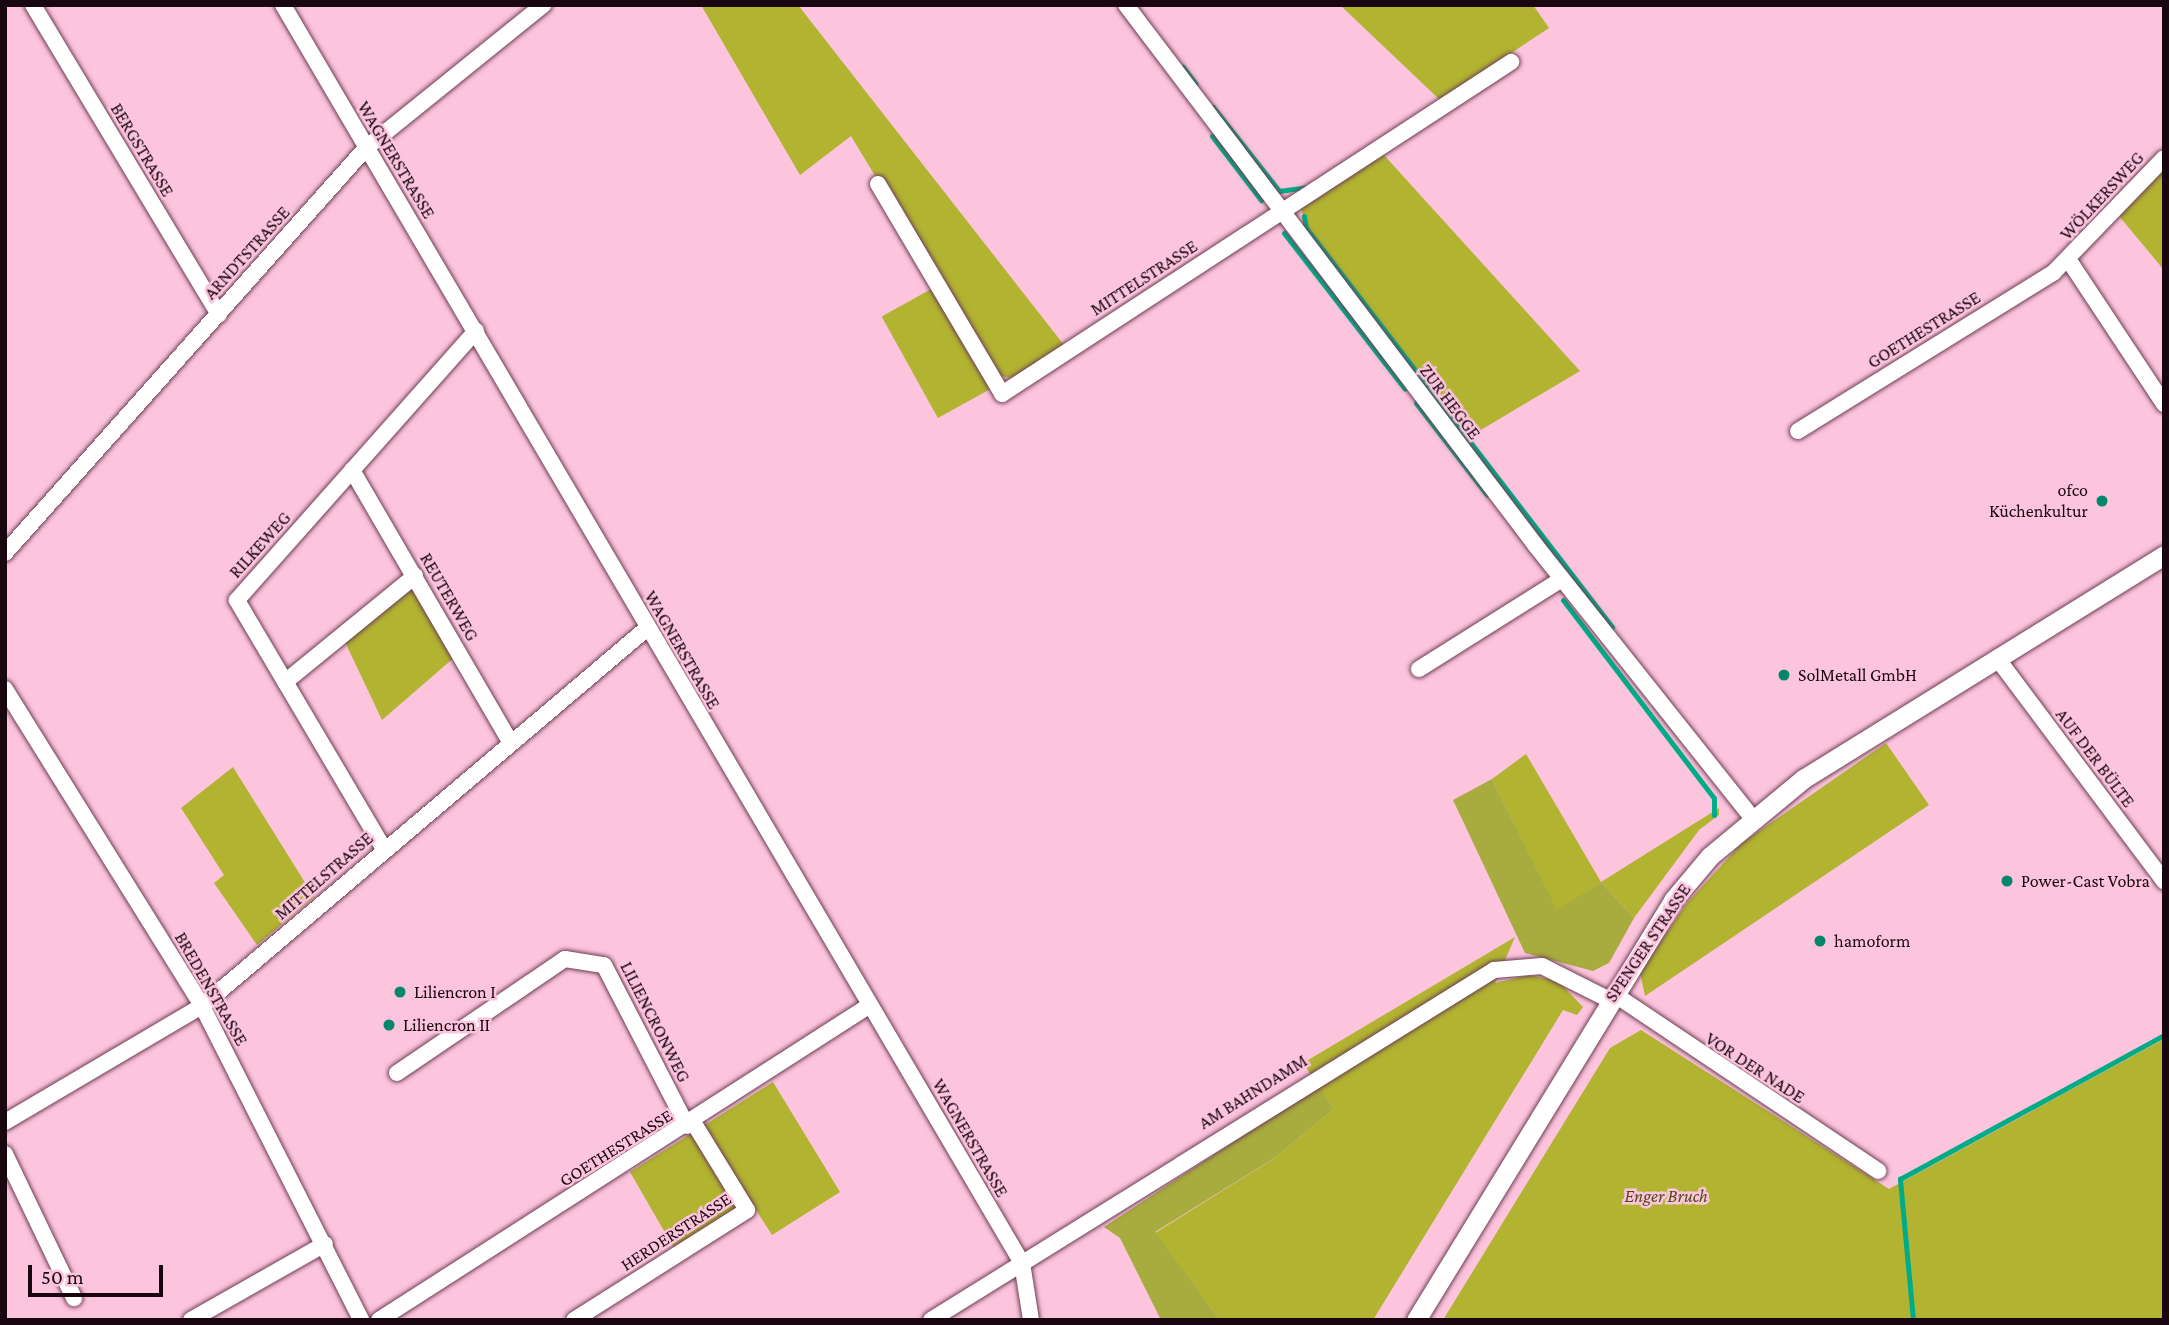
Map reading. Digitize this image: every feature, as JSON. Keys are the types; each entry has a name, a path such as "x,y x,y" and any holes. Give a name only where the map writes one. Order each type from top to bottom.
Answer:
{"street":[{"name":"BERGSTRASSE","path":"33,5 219,314"},
{"name":"WAGNERSTRASSE","path":"282,5 476,331 646,629 1021,1263 1031,1320"},
{"name":"ARNDTSTRASSE","path":"5,553 366,148 543,5"},
{"name":"ZUR HEGGE","path":"1126,5 1562,579 1751,816"},
{"name":"MITTELSTRASSE","path":"878,184 1002,394 1511,62"},
{"name":"WÖLKERSWEG","path":"2068,260 2164,158"},
{"path":"2068,260 2164,404"},
{"name":"GOETHESTRASSE","path":"1798,431 2068,260"},
{"name":"RILKEWEG","path":"384,849 237,600 476,331"},
{"name":"REUTERWEG","path":"352,470 511,743"},
{"name":"SPENGER STRASSE","path":"1416,1320 1673,900 1751,816 1997,658 2164,555"},
{"path":"285,682 415,576"},
{"path":"1419,669 1562,579"},
{"name":"MITTELSTRASSE","path":"5,1122 202,1006 646,629"},
{"name":"AUF DER BÜLTE","path":"1997,658 2164,881"},
{"name":"BREDENSTRASSE","path":"5,690 202,1006 325,1244 361,1320"},
{"name":"LILIENCRONWEG","path":"397,1073 565,959 604,965 690,1124"},
{"name":"AM BAHNDAMM","path":"931,1320 1494,970 1542,966 1612,997"},
{"name":"VOR DER NADE","path":"1612,997 1878,1171"},
{"name":"GOETHESTRASSE","path":"379,1320 690,1124 870,1005"},
{"name":"HERDERSTRASSE","path":"574,1320 747,1210 690,1124"},
{"path":"5,1154 74,1298"},
{"path":"191,1320 325,1244"}],"green space":[{"path":"701,5 798,5 1064,345 1017,379 995,375 851,136 800,175"},
{"path":"1340,5 1533,5 1549,28 1440,100"},
{"path":"1383,154 1580,371 1469,437 1307,227 1301,209"},
{"path":"2164,167 2164,270 2119,216"},
{"path":"935,287 991,388 938,418 882,317"},
{"path":"409,590 418,592 457,655 382,720 345,642"},
{"path":"1886,743 1929,805 1645,996 1640,973 1686,904 1742,843"},
{"path":"1526,754 1601,882 1557,911 1492,779"},
{"path":"233,767 314,897 257,945 214,883 224,875 181,808"},
{"path":"1719,808 1719,815 1699,830 1634,918 1601,882"},
{"path":"1515,937 1495,983 1529,975 1558,981 1583,1007 1577,1015 1563,1010 1373,1320 1220,1320 1155,1233 1273,1159 1334,1109 1303,1063"},
{"name":"Enger Bruch","path":"1641,1030 1889,1189 2164,1039 2164,1320 1443,1320 1610,1048"},
{"path":"773,1082 840,1192 772,1235 751,1202 675,1250 630,1172"}],"shaded area":[{"path":"1492,779 1557,910 1601,882 1634,918 1609,963 1593,971 1525,953 1453,800"},
{"path":"1319,1086 1334,1109 1273,1159 1155,1232 1220,1320 1161,1320 1120,1238 1104,1227"}],"waterway":[{"path":"1183,67 1196,84"},
{"path":"1213,107 1279,191 1307,187"},
{"path":"1212,136 1261,200"},
{"path":"1304,216 1306,228 1612,627"},
{"path":"1284,233 1405,389"},
{"path":"1416,403 1487,495"},
{"path":"1563,600 1714,798 1714,815"},
{"path":"1913,1320 1900,1179 2164,1035"}],"place":[{"name":"ofco Küchenkultur","path":"2102,501"},
{"name":"SolMetall GmbH","path":"1784,675"},
{"name":"Power-Cast Vobra","path":"2007,881"},
{"name":"hamoform","path":"1820,941"},
{"name":"Liliencron I","path":"400,992"},
{"name":"Liliencron II","path":"389,1025"}]}
